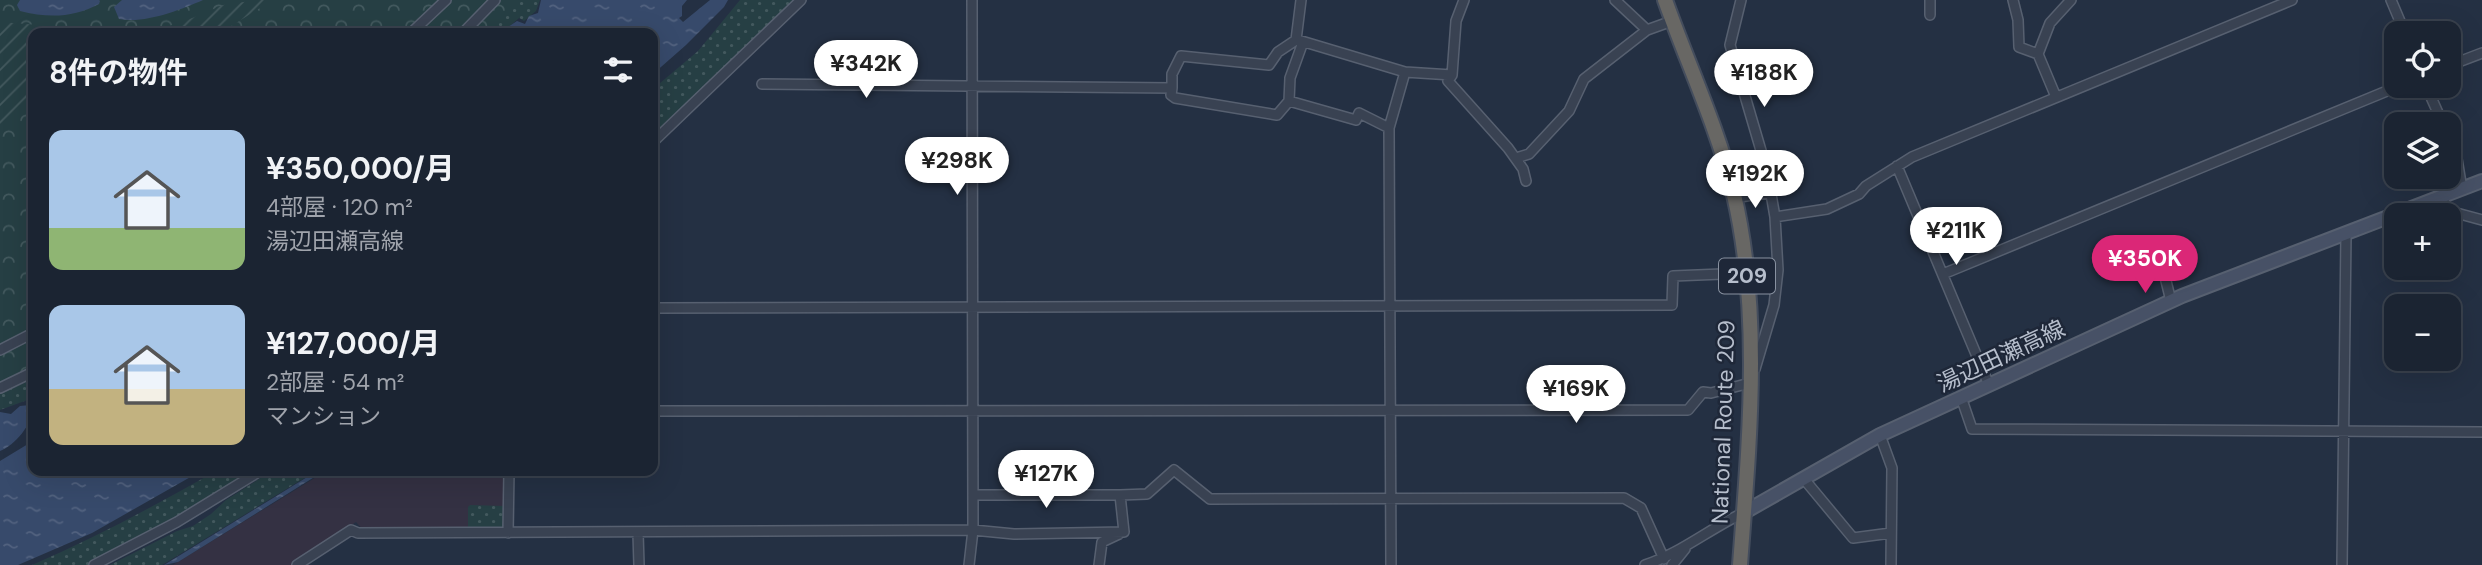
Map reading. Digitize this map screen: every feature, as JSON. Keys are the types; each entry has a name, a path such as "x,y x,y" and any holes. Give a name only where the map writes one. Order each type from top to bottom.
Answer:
{"highway":[{"name":"National Route 209","path":"1665,0 1727,170 1747,273 1751,328 1750,385 1740,565"}],"main road":[{"name":"湯辺田瀬高線","path":"1744,513 1880,435 2171,301 2482,181"}],"street":[{"path":"416,28 446,0"},
{"path":"468,28 495,0"},
{"path":"658,137 801,0"},
{"path":"969,565 973,530 974,411 972,0"},
{"path":"1301,0 1300,41 1290,78 1289,101 1277,115 1175,98 1171,95 1172,74 1181,56 1269,65 1278,52 1300,41 1405,72 1452,75"},
{"path":"1464,0 1456,21 1452,75 1448,80 1516,158 1527,181"},
{"path":"1615,0 1647,30"},
{"path":"658,411 1688,410 1703,392 1712,393 1750,385 1774,304 1777,284 1775,217 1767,171 1730,45 1741,0"},
{"path":"1930,0 1930,15"},
{"path":"2013,0 2018,20 2019,47 2038,54"},
{"path":"2056,97 2038,54 2050,23 2071,0"},
{"path":"1775,217 1827,209 1858,194 1897,166 2292,0"},
{"path":"2391,0 2400,21"},
{"path":"1516,158 1529,154 1569,111 1584,79 1647,30 1672,21"},
{"path":"2461,61 2482,53"},
{"path":"1391,565 1389,128 1405,72"},
{"path":"762,84 1172,88"},
{"path":"1943,274 2384,92"},
{"path":"1289,101 1356,120 1359,113 1389,128"},
{"path":"1897,166 1989,385"},
{"path":"2461,183 2462,189"},
{"path":"1734,198 1771,192"},
{"path":"2442,197 2449,211 2482,220"},
{"path":"2342,565 2346,234"},
{"path":"2158,253 2171,301"},
{"path":"658,308 1672,304 1673,276 1747,273"},
{"path":"0,350 28,336"},
{"path":"0,388 28,374"},
{"path":"1961,397 1972,429 2482,432"},
{"path":"1880,435 1892,468 1891,565"},
{"path":"973,495 1147,494 1174,470 1210,499 1624,498 1641,508 1668,562"},
{"path":"94,565 177,522 252,476"},
{"path":"508,533 509,476"},
{"path":"1804,479 1853,538 1891,533"},
{"path":"1120,495 1124,532"},
{"path":"1646,565 1668,562 1715,526 1744,513"},
{"path":"297,565 351,530 358,533 973,530 1014,534 1124,532"},
{"path":"1099,565 1102,542 1124,532"},
{"path":"638,533 639,565"}],"shaded area":[{"path":"318,476 504,476 504,528 363,530 356,522 291,565 173,565"}],"green space":[{"path":"0,0 522,0 492,28 28,28 28,379 0,393"},
{"path":"273,0 228,28 162,28 185,21 223,5"},
{"path":"504,0 540,0 536,11 524,21 519,18 508,28 478,28"},
{"path":"740,0 799,0 658,134 658,85 698,51"},
{"path":"0,22 39,25 39,28 28,28 28,107 0,127"},
{"path":"28,381 28,400 0,410 0,394"},
{"path":"207,476 251,476 179,520 91,565 32,565 125,521"},
{"path":"264,476 308,476 162,565 110,565 177,531 193,526 226,500"},
{"path":"470,505 505,506 504,528 468,530"}],"water":[{"path":"20,0 100,1 99,4 80,12 50,16 20,11 17,5"},
{"path":"122,0 203,0 162,15 129,20 119,19 114,7"},
{"path":"541,0 687,0 682,6 682,16 679,18 683,22 710,0 728,0 686,45 658,70 658,28 506,28 517,21 525,24 529,16 538,13"},
{"path":"28,405 28,423 22,434 0,451 0,412 11,414 20,406"},
{"path":"28,444 28,476 192,476 92,533 18,565 0,565 0,461"},
{"path":"309,476 316,476 178,562 164,565"}]}
